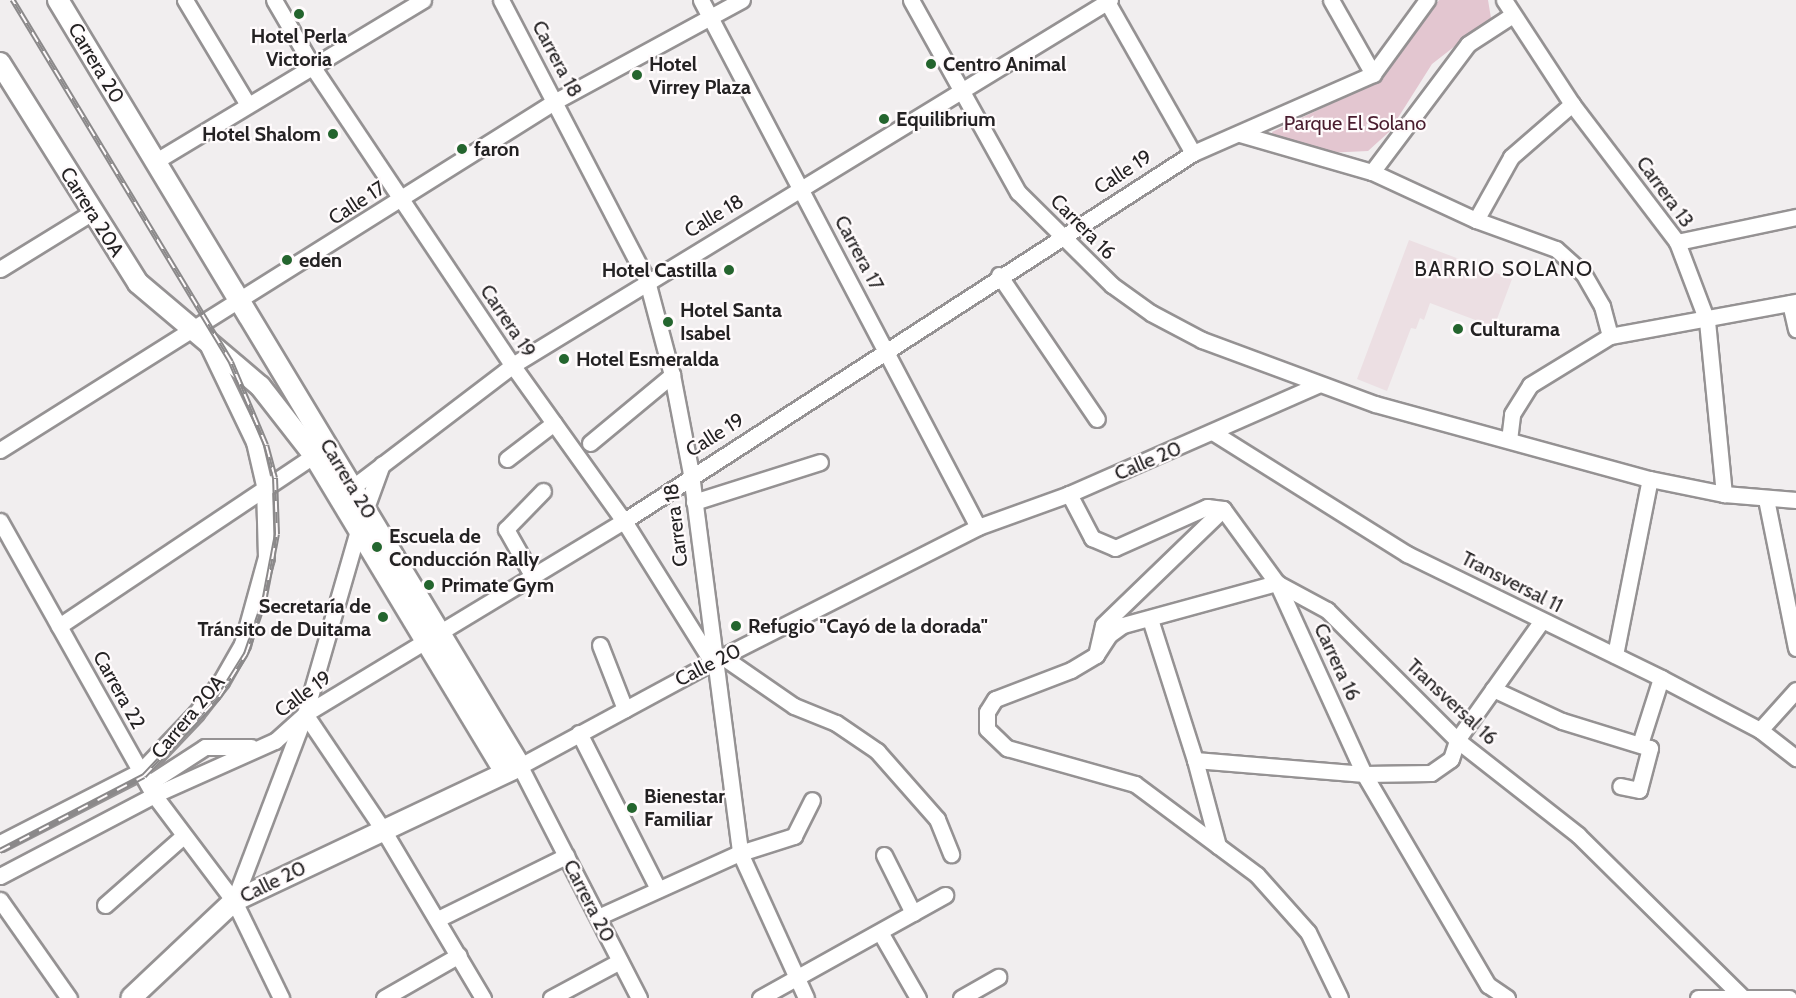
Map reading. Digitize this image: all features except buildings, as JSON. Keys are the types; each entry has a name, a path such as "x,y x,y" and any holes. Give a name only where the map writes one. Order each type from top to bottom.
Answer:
{"street":[{"name":"Carrera 20","path":"58,0 279,365 320,450 353,487 433,635 566,856 639,998"},
{"path":"185,0 248,105"},
{"name":"Carrera 19","path":"274,0 312,66 400,200 513,366 624,520 718,659"},
{"path":"156,162 423,0"},
{"name":"Carrera 18","path":"501,0 556,101 647,281 672,375 691,474 718,659 740,853 806,998"},
{"name":"Carrera 17","path":"700,0 978,527"},
{"name":"Calle 17","path":"0,450 199,336 241,301 556,101 742,0"},
{"name":"Carrera 16","path":"911,0 964,91 1018,192 1112,285 1152,313 1202,340 1317,385 1650,479 1724,494 1796,500"},
{"path":"1108,0 1193,153"},
{"name":"Calle 18","path":"353,487 513,366 647,281 964,91 1108,0"},
{"path":"1331,0 1372,74"},
{"name":"Calle 19","path":"0,876 148,783 275,741 305,714 624,520 691,474 887,352 999,274 1193,153 1372,74 1427,0"},
{"name":"Carrera 13","path":"1504,0 1572,104 1677,242 1707,321 1724,494"},
{"path":"1372,172 1468,44 1510,8"},
{"name":"Carrera 20A","path":"0,63 91,213 138,283 260,386 320,450 358,530 433,635"},
{"path":"1476,220 1512,157 1572,104"},
{"path":"1240,134 1372,172 1476,220 1556,249 1583,273 1602,306 1610,336"},
{"path":"0,269 91,213"},
{"path":"1677,242 1796,217"},
{"path":"999,274 1096,418"},
{"path":"1509,440 1512,414 1530,385 1610,336 1707,321 1793,303 1796,329"},
{"name":"Carrera 20A","path":"0,843 148,783 221,681 242,644 266,557 264,485 254,442 199,336"},
{"path":"260,386 275,380 279,365"},
{"path":"590,443 672,375"},
{"name":"Calle 20","path":"131,998 234,902 382,828 512,769 718,659 978,527 1069,494 1214,433 1317,385"},
{"path":"507,459 554,423"},
{"name":"Transversal 11","path":"1214,433 1407,554 1541,622 1661,678 1760,730 1796,758"},
{"path":"59,626 264,485 320,450"},
{"path":"694,502 820,462"},
{"path":"234,902 305,714 358,530 382,464"},
{"path":"1615,655 1650,479"},
{"path":"532,575 506,529 543,491"},
{"path":"1069,494 1092,537 1115,548 1207,507 1222,509"},
{"path":"1766,499 1796,648"},
{"path":"1096,655 1103,625 1222,509"},
{"name":"Carrera 16","path":"1222,509 1277,583 1364,774 1488,985 1507,998"},
{"name":"Carrera 22","path":"0,521 148,783 182,837 234,902 281,998"},
{"path":"1277,583 1124,625 1109,635 1096,655 1071,670 995,699 987,711 987,729 1007,748 1135,784 1257,875 1308,932 1340,998"},
{"name":"Transversal 16","path":"1277,583 1327,610 1457,740 1578,835 1741,996"},
{"path":"1150,619 1195,759 1218,846"},
{"path":"1195,759 1364,774 1431,773 1451,759 1457,740 1541,622"},
{"path":"600,645 625,709"},
{"path":"718,659 794,706 836,723 877,752 937,819 951,854"},
{"path":"1640,744 1661,678"},
{"path":"1493,689 1562,721 1650,748 1639,790 1620,786"},
{"path":"1760,730 1796,690"},
{"path":"305,714 382,828 483,998"},
{"path":"579,733 658,889"},
{"path":"148,783 205,747 257,747"},
{"path":"598,916 740,853 794,836 812,800"},
{"path":"105,905 182,837"},
{"path":"884,855 913,913"},
{"path":"438,919 566,856"},
{"path":"760,998 945,895"},
{"path":"0,900 69,998"},
{"path":"880,932 918,998"},
{"path":"384,998 459,955"},
{"path":"551,998 620,961"},
{"path":"960,998 998,977"},
{"path":"1698,998 1741,996 1790,998"}],"shaded area":[{"path":"1409,240 1512,279 1494,327 1430,303 1424,320 1420,318 1416,329 1411,328 1387,391 1357,379"}],"green space":[{"name":"Parque El Solano","path":"1439,0 1488,0 1491,18 1432,64 1389,132 1368,151 1325,153 1275,142 1272,132 1370,85"}],"railway":[{"path":"0,851 144,776 219,697 246,654 264,602 277,534 275,478 266,445 231,362 13,0"}],"place":[{"name":"Hotel Perla Victoria","path":"299,14"},
{"name":"Centro Animal","path":"931,64"},
{"name":"Hotel Virrey Plaza","path":"637,75"},
{"name":"Equilibrium","path":"884,119"},
{"name":"Hotel Shalom","path":"333,134"},
{"name":"faron","path":"462,149"},
{"name":"eden","path":"287,260"},
{"name":"Hotel Castilla","path":"729,270"},
{"name":"Hotel Santa Isabel","path":"668,322"},
{"name":"Culturama","path":"1458,329"},
{"name":"Hotel Esmeralda","path":"564,359"},
{"name":"Escuela de Conducción Rally","path":"377,547"},
{"name":"Primate Gym","path":"429,585"},
{"name":"Secretaría de Tránsito de Duitama","path":"383,617"},
{"name":"Refugio \"Cayó de la dorada\"","path":"736,626"},
{"name":"Bienestar Familiar","path":"632,808"}],"district":[{"name":"BARRIO SOLANO","path":"1504,269"}]}
